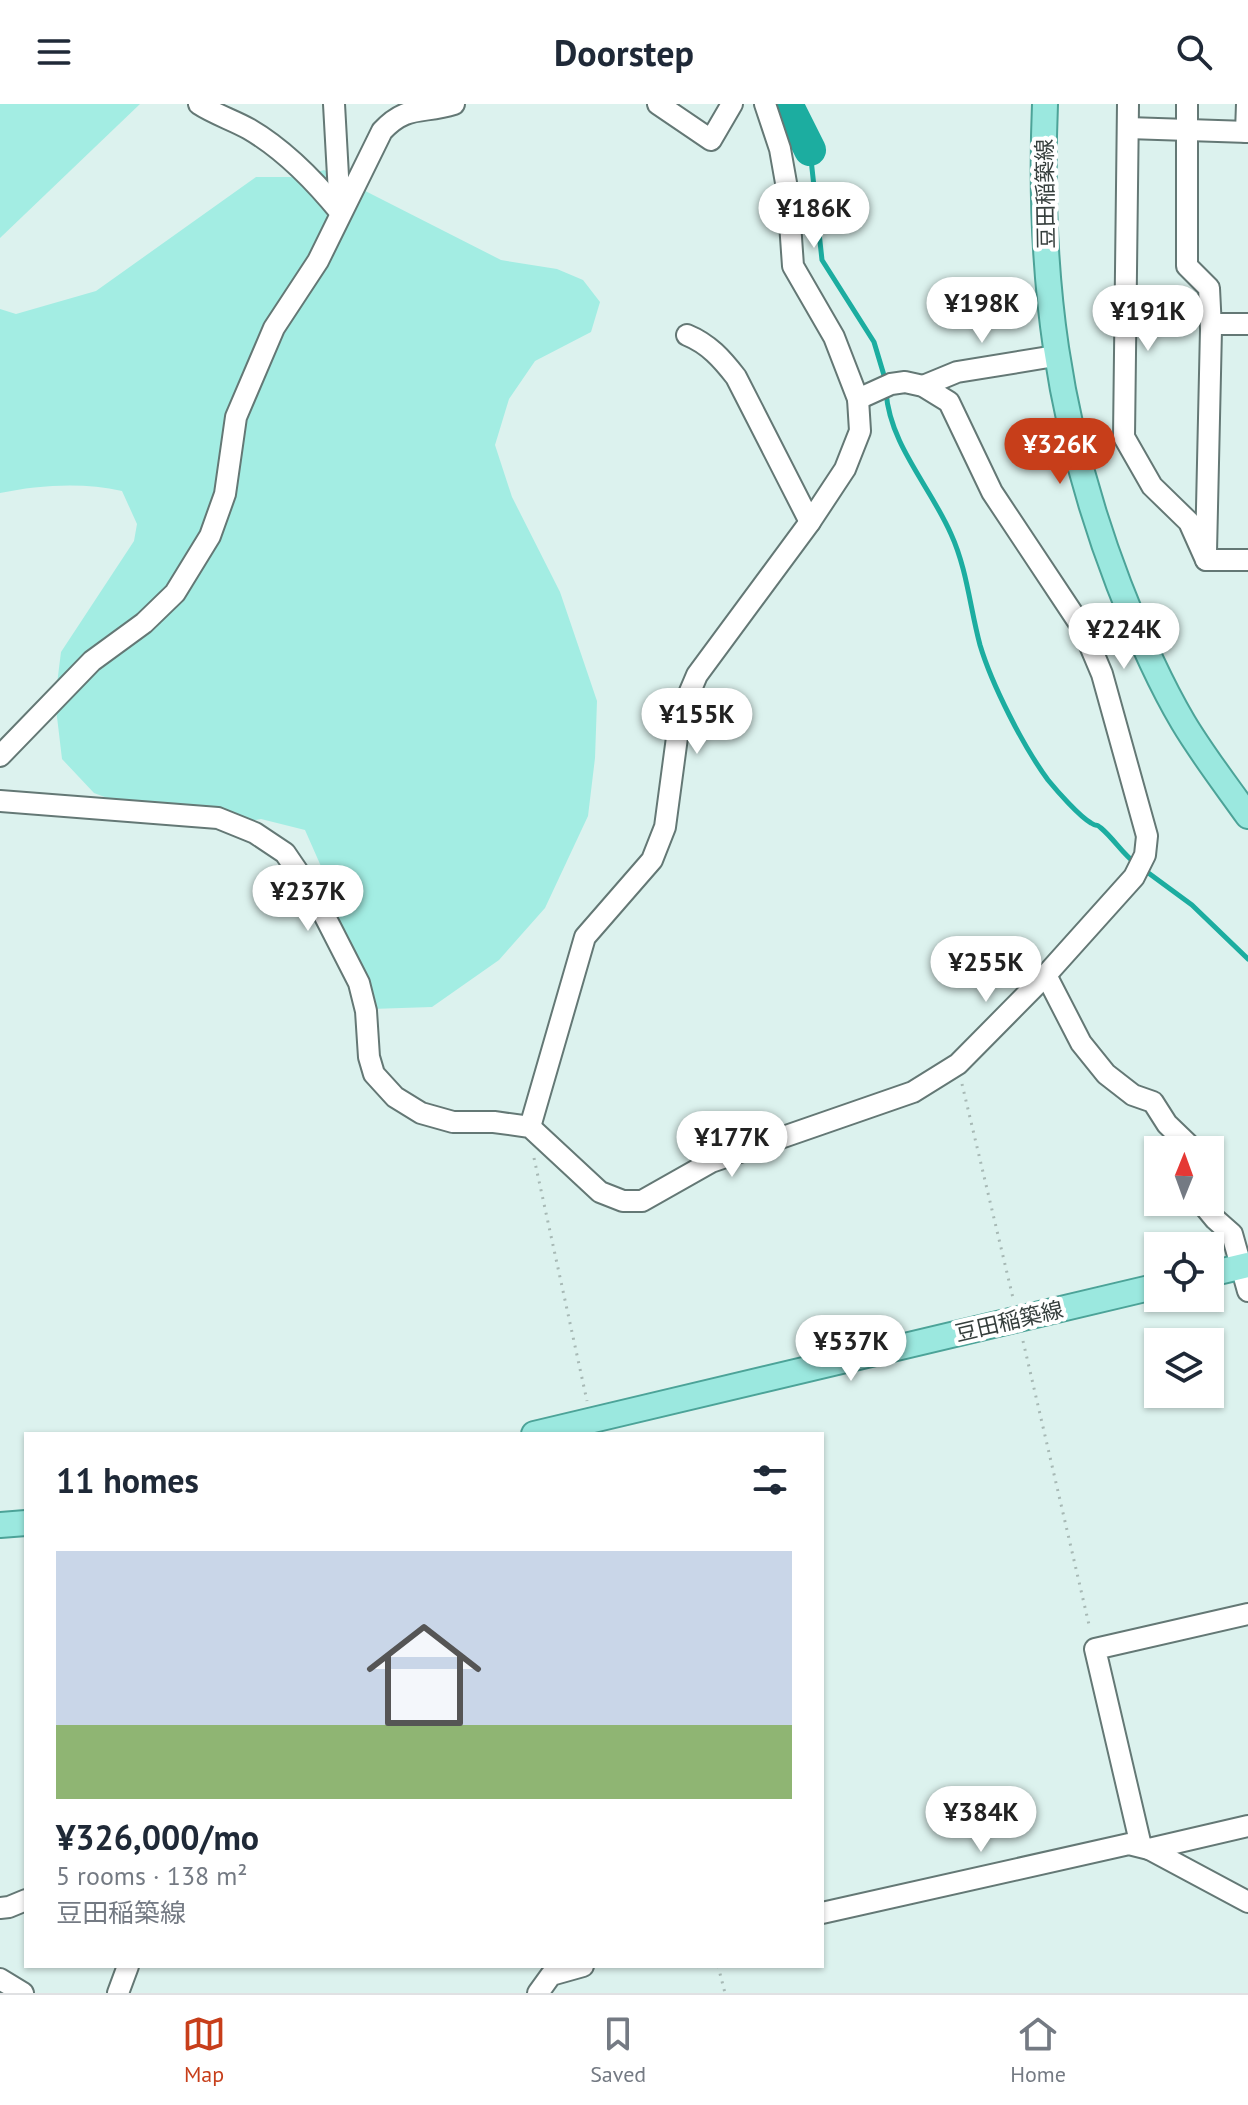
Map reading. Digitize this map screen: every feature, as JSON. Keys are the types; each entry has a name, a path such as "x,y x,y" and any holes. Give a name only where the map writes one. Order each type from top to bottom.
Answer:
{"main road":[{"name":"豆田稲築線","path":"1045,104 1042,184 1046,269 1055,356 1065,407 1098,530 1131,617 1183,721 1248,816"},
{"path":"1224,1271 1245,1266"},
{"name":"豆田稲築線","path":"543,1432 1144,1289"},
{"path":"0,1525 24,1523"}],"street":[{"path":"199,104 250,129 291,159 313,179 340,212"},
{"path":"334,104 340,212"},
{"path":"0,756 92,661 144,623 175,593 210,536 225,494 236,417 274,328 318,261 382,131 393,119 410,110 454,104"},
{"path":"658,104 711,140 732,104"},
{"path":"530,1127 585,937 652,860 665,827 680,715 697,675 810,522 845,469 861,421 858,399 834,337 793,266 788,194 780,149 765,104"},
{"path":"1128,104 1124,437 1152,486 1189,522 1206,560"},
{"path":"1187,104 1187,266 1209,288 1211,324 1206,560"},
{"path":"1128,128 1247,132 1247,104"},
{"path":"1211,324 1248,324"},
{"path":"687,335 703,341 736,377 810,522"},
{"path":"923,386 957,372 1055,356"},
{"path":"0,801 218,818 255,833 285,853 315,897 359,983 374,1074 395,1097 421,1113 453,1122 494,1122 530,1127 600,1192 623,1201 642,1201 711,1162 913,1092 958,1064 1046,975 1134,877 1145,855 1147,836 1102,674 1083,629 992,492 949,402 923,386 905,382 891,384 858,399"},
{"path":"1206,560 1248,560"},
{"path":"1046,975 1081,1043 1106,1074 1133,1095 1153,1102 1167,1124 1179,1136"},
{"path":"1215,1216 1232,1234 1245,1266 1248,1291"},
{"path":"1248,1614 1095,1649 1145,1848 1248,1902"},
{"path":"824,1913 1115,1845 1145,1848 1248,1826"},
{"path":"0,1908 24,1901"},
{"path":"118,1993 127,1968"},
{"path":"538,1993 551,1975 576,1968"},
{"path":"0,1979 23,1993"}],"path":[{"path":"958,1064 1095,1649"},
{"path":"530,1127 535,1165 591,1421"},
{"path":"719,1968 725,1993"}],"shaded area":[{"path":"0,104 140,104 0,238"},
{"path":"324,170 501,260 557,269 583,280 600,302 591,332 535,361 509,399 495,445 512,497 560,592 597,701 595,758 588,816 545,908 499,960 432,1007 371,1009 346,943 331,889 305,830 261,819 216,827 147,813 94,793 62,759 55,700 61,652 134,541 137,524 122,491 92,486 61,486 0,493 0,309 16,314 96,291 256,177 301,177"}],"waterway":[{"path":"787,104 810,150"},
{"path":"810,150 822,260 874,342 886,382"},
{"path":"886,392 889,411 903,448 956,547 980,645 1019,733 1048,780 1080,815 1106,832 1135,863"},
{"path":"1143,869 1192,905 1248,959"}]}
